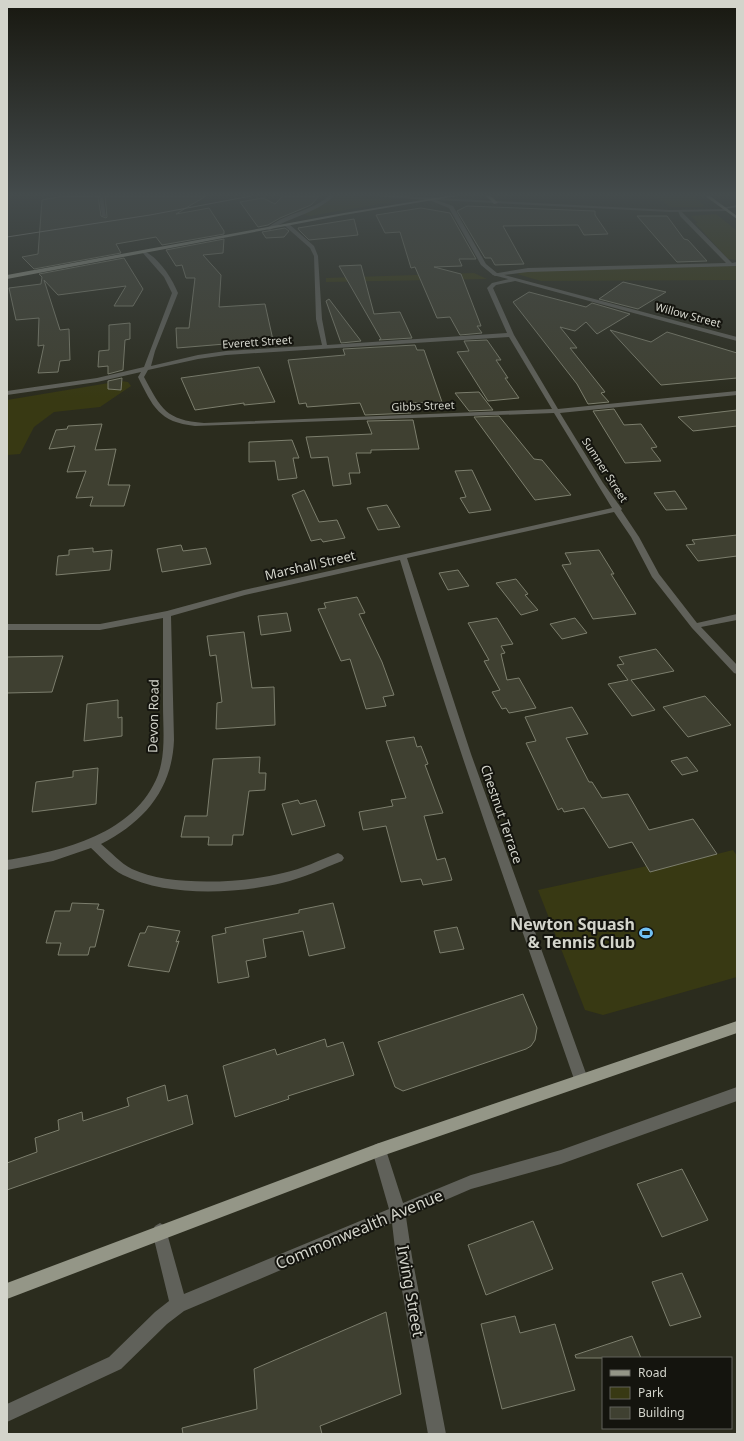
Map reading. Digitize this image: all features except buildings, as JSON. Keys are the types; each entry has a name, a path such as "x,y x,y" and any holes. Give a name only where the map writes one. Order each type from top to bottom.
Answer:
{"main road":[{"path":"7,277 82,263"},
{"path":"7,1291 379,1150 581,1079 737,1027"}],"street":[{"path":"147,370 152,351 175,293 164,273 155,263"},
{"path":"315,263 318,282 319,319 325,347"},
{"path":"484,263 487,269 495,274 528,270 737,264"},
{"name":"Willow Street","path":"495,274 512,280 737,339"},
{"name":"Sumner Street","path":"512,280 494,284 490,288 511,335 599,484 635,537 655,575 695,626 737,671"},
{"name":"Everett Street","path":"7,393 97,380 147,370 198,357 219,354 511,335"},
{"name":"Gibbs Street","path":"147,370 141,377 160,408 169,418 204,425 556,411 737,393"},
{"name":"Marshall Street","path":"7,626 100,627 167,614 244,593 551,523 618,510"},
{"name":"Chestnut Terrace","path":"403,557 418,608 483,804 581,1079"},
{"name":"Devon Road","path":"7,865 32,862 64,854 93,843 117,828 144,805 155,790 163,774 168,745 167,614"},
{"path":"695,626 737,616"},
{"path":"93,843 118,865 137,877 187,885 239,884 274,880 338,858"},
{"name":"Commonwealth Avenue","path":"7,1413 115,1363 130,1351 157,1320 178,1305 471,1182 561,1157 737,1094"},
{"name":"Irving Street","path":"379,1150 398,1213 404,1257 438,1434"},
{"path":"160,1232 178,1305"}],"green space":[{"path":"737,266 737,280 541,281 517,274 525,271"},
{"path":"474,273 487,279 326,282 326,278"},
{"path":"121,381 128,382 131,386 100,407 54,412 34,427 20,454 7,455 7,400"},
{"name":"Newton Squash & Tennis Club","path":"733,850 737,856 737,977 603,1015 585,1010 538,890 647,866 650,871"}],"place":[{"name":"Newton Squash & Tennis Club","path":"646,933"}]}
